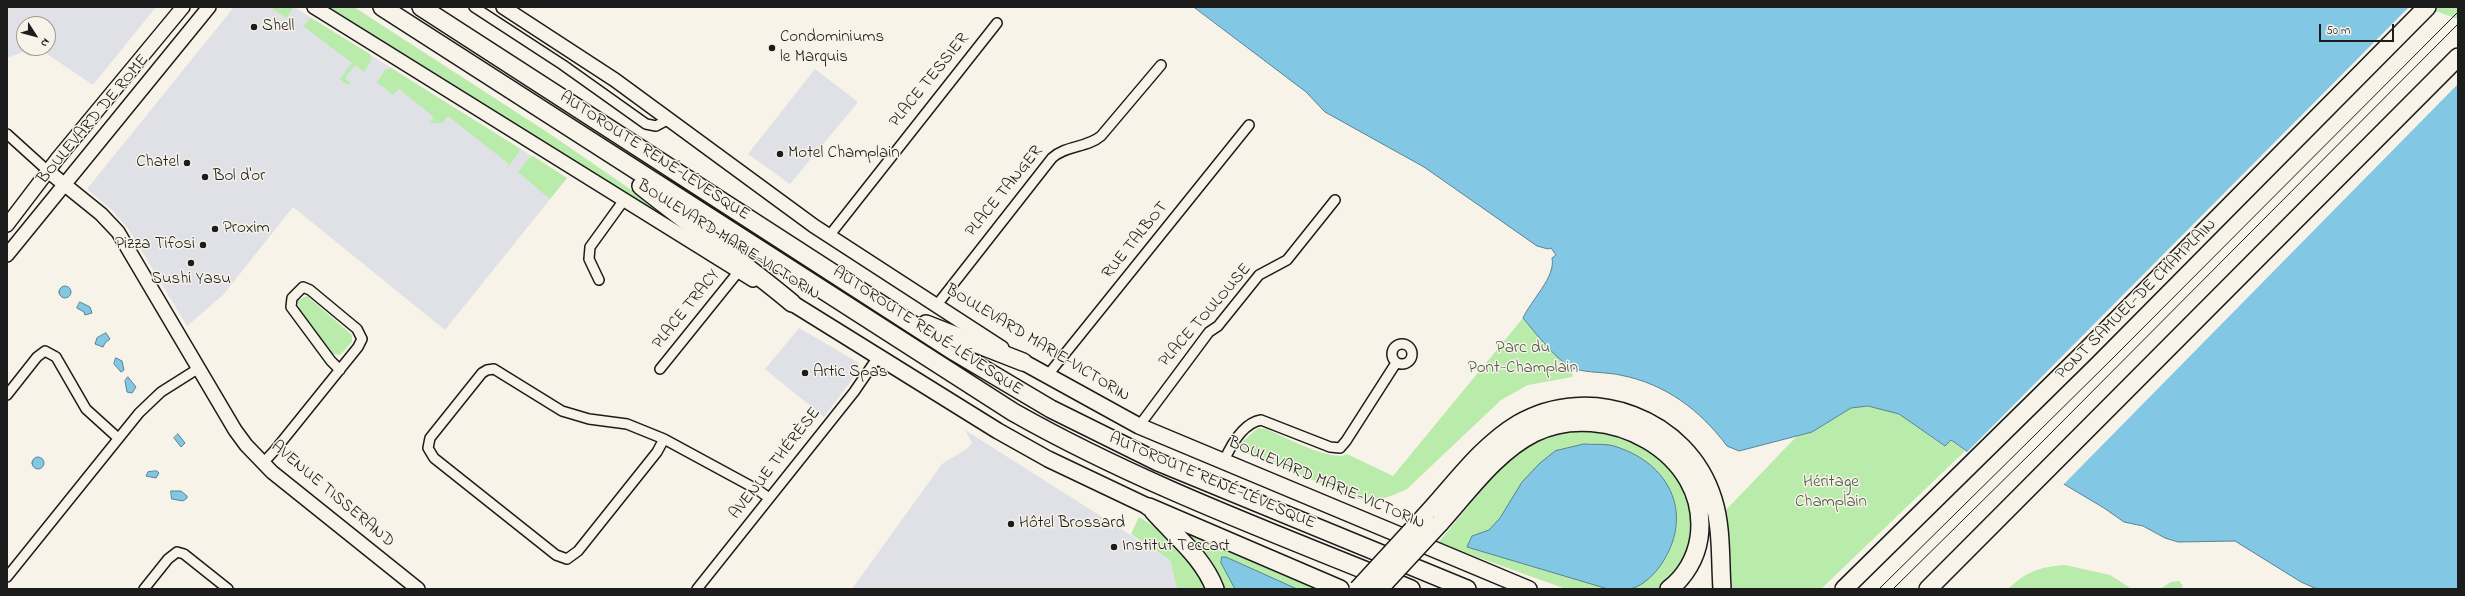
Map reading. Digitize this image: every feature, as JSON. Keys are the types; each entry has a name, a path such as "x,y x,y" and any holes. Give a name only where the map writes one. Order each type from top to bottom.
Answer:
{"highway":[{"name":"AUTOROUTE RENÉ-LÉVESQUE","path":"382,7 976,390 1047,431 1155,484 1411,589"},
{"name":"AUTOROUTE RENÉ-LÉVESQUE","path":"422,7 1005,383 1051,409 1126,447 1468,589"},
{"name":"PONT SAMUEL-DE CHAMPLAIN","path":"1844,589 2084,353 2427,7"},
{"path":"1928,589 2458,57"},
{"path":"571,129 688,223 732,254 792,303"},
{"path":"890,309 1023,362"},
{"path":"1379,589 1496,439 1528,418 1552,410 1574,406 1599,406 1621,411 1643,419 1664,431 1683,447 1698,467 1709,490 1715,509 1722,589"},
{"path":"1358,589 1504,454 1533,434 1553,426 1574,422 1604,423 1620,427 1644,438 1670,458 1687,478 1697,502 1700,527 1695,553 1686,571 1669,589"},
{"path":"1149,507 1194,554 1209,574 1215,589"},
{"path":"1149,507 1340,589"}],"main road":[{"name":"BOULEVARD DE ROME","path":"7,226 183,7"},
{"name":"BOULEVARD DE ROME","path":"7,256 209,7"},
{"name":"BOULEVARD MARIE-VICTORIN","path":"314,7 970,415 1038,454 1149,507"},
{"name":"BOULEVARD MARIE-VICTORIN","path":"503,7 615,80 829,236 1047,376 1139,426 1529,589"},
{"name":"AVENUE TISSERAND","path":"49,172 104,217 118,232 241,438 263,463 418,589"}],"street":[{"path":"474,7 573,72 646,124 656,126 669,119"},
{"name":"PLACE TESSIER","path":"829,236 997,23"},
{"name":"PLACE TANGER","path":"936,306 1052,158 1060,151 1094,141 1101,136 1161,65"},
{"name":"RUE TALBOT","path":"1047,376 1249,125"},
{"path":"7,134 49,172"},
{"path":"599,280 589,259 590,247 624,200"},
{"name":"PLACE TOULOUSE","path":"1139,426 1191,356 1255,279 1287,260 1335,200"},
{"name":"PLACE TRACY","path":"660,369 739,271"},
{"path":"263,463 340,370 358,347 362,336 310,290 303,287 292,298 291,307 331,361 340,370"},
{"path":"7,395 37,357 45,351 49,352 56,357 86,409 118,438"},
{"name":"AVENUE THÉRÈSE","path":"697,589 878,357"},
{"path":"1224,461 1241,434 1251,425 1262,420 1330,447 1340,448 1346,442 1396,363"},
{"path":"7,577 118,438 152,399 199,368"},
{"path":"664,439 657,452 578,551 567,559 556,555 446,467 432,455 428,448 430,438 482,374 490,369 499,371 568,413 589,419 620,422 664,439 769,498"},
{"path":"144,589 168,559 177,552 184,554 228,589"}],"shaded area":[{"path":"7,7 156,7 93,85 50,56 56,56 56,16 16,16 16,55 7,58"},
{"path":"234,7 294,7 567,178 445,330 293,207 223,295 187,326 129,230 114,212 87,189"},
{"path":"815,69 858,102 790,184 748,154"},
{"path":"799,328 859,363 860,369 824,417 765,369"},
{"path":"965,430 1170,560 1177,589 852,589 942,464 968,448 972,443"}],"green space":[{"path":"270,7 292,7 292,10 286,18"},
{"path":"324,7 354,7 547,132 655,206 653,210"},
{"path":"2418,7 2458,7 2458,21"},
{"path":"311,18 370,54 371,60 364,72 355,65 345,78 351,84 346,84 340,79 352,63 303,26"},
{"path":"391,68 519,148 520,151 505,171 509,164 448,116 442,123 430,123 434,117 399,89 393,95 377,82 385,70"},
{"path":"533,156 567,178 550,199 518,172 530,157"},
{"path":"307,296 352,335 352,342 340,355 333,354 330,351 299,310 298,300"},
{"name":"Parc du Pont-Champlain","path":"1523,318 1552,351 1574,369 1572,377 1528,385 1501,400 1407,489 1378,499 1359,499 1240,450 1242,442 1258,428 1266,429 1320,452 1340,456 1347,454 1393,476"},
{"name":"Héritage Champlain","path":"1868,406 1899,414 1944,446 1950,440 1965,451 1821,589 1731,589 1725,511 1797,436 1812,432 1851,408"},
{"path":"1595,430 1634,438 1668,465 1694,505 1693,545 1670,582 1659,589 1566,589 1438,543 1473,500 1501,469 1530,445 1555,434"},
{"path":"1139,517 1162,532 1187,556 1209,589 1177,589 1170,560 1131,534"},
{"path":"1182,527 1326,589 1224,589 1215,570 1181,531"},
{"path":"2065,565 2110,575 2132,589 2008,589 2021,578 2034,571 2048,567"},
{"path":"2179,581 2183,586 2181,589 2160,589 2171,582"}],"water":[{"path":"1194,7 2418,7 2458,21 2458,589 2317,589 2301,582 2235,541 2178,542 2165,538 2143,526 2124,522 2104,508 2047,474 1992,469 1951,440 1945,446 1899,414 1868,406 1851,408 1812,432 1739,451 1727,446 1717,433 1693,410 1681,400 1667,392 1637,379 1615,374 1575,369 1554,354 1523,318 1547,281 1552,265 1552,258 1556,255 1551,248 1548,249 1537,246 1424,167 1325,112 1306,92"},
{"path":"63,286 67,286 71,292 67,298 63,298 59,294 59,290"},
{"path":"80,302 90,307 92,313 85,315 84,312 77,308"},
{"path":"106,333 110,339 103,347 95,344 97,338"},
{"path":"116,358 122,361 124,370 121,372 114,364"},
{"path":"128,377 136,387 132,393 127,392 125,381"},
{"path":"178,434 185,443 181,447 174,438"},
{"path":"1584,444 1613,446 1635,455 1650,465 1662,478 1671,492 1676,508 1676,524 1672,542 1661,565 1650,578 1640,585 1630,589 1608,589 1467,547 1472,536 1489,530 1500,518 1522,482 1540,463 1555,451"},
{"path":"38,457 42,459 44,463 42,467 38,469 34,467 32,463 34,459"},
{"path":"157,471 159,473 156,478 146,476 148,472"},
{"path":"171,491 181,491 187,496 187,498 183,501 172,499"},
{"path":"1222,557 1226,557 1297,589 1235,589 1221,563"}],"pier":[{"path":"2409,7 2424,7 2458,19 2458,84 2062,486 2046,476 1992,471 1965,454"}],"tram line":[{"path":"1879,589 2113,358 2458,12"},
{"path":"1893,589 2038,446 2458,24"}],"place":[{"name":"Shell","path":"254,27"},
{"name":"Condominiums le Marquis","path":"772,48"},
{"name":"Motel Champlain","path":"780,154"},
{"name":"Chatel","path":"187,163"},
{"name":"Bol d'or","path":"205,177"},
{"name":"Proxim","path":"215,229"},
{"name":"Pizza Tifosi","path":"203,245"},
{"name":"Sushi Yasu","path":"191,263"},
{"name":"Artic Spas","path":"805,373"},
{"name":"Hôtel Brossard","path":"1011,524"},
{"name":"Institut Teccart","path":"1114,547"}]}
